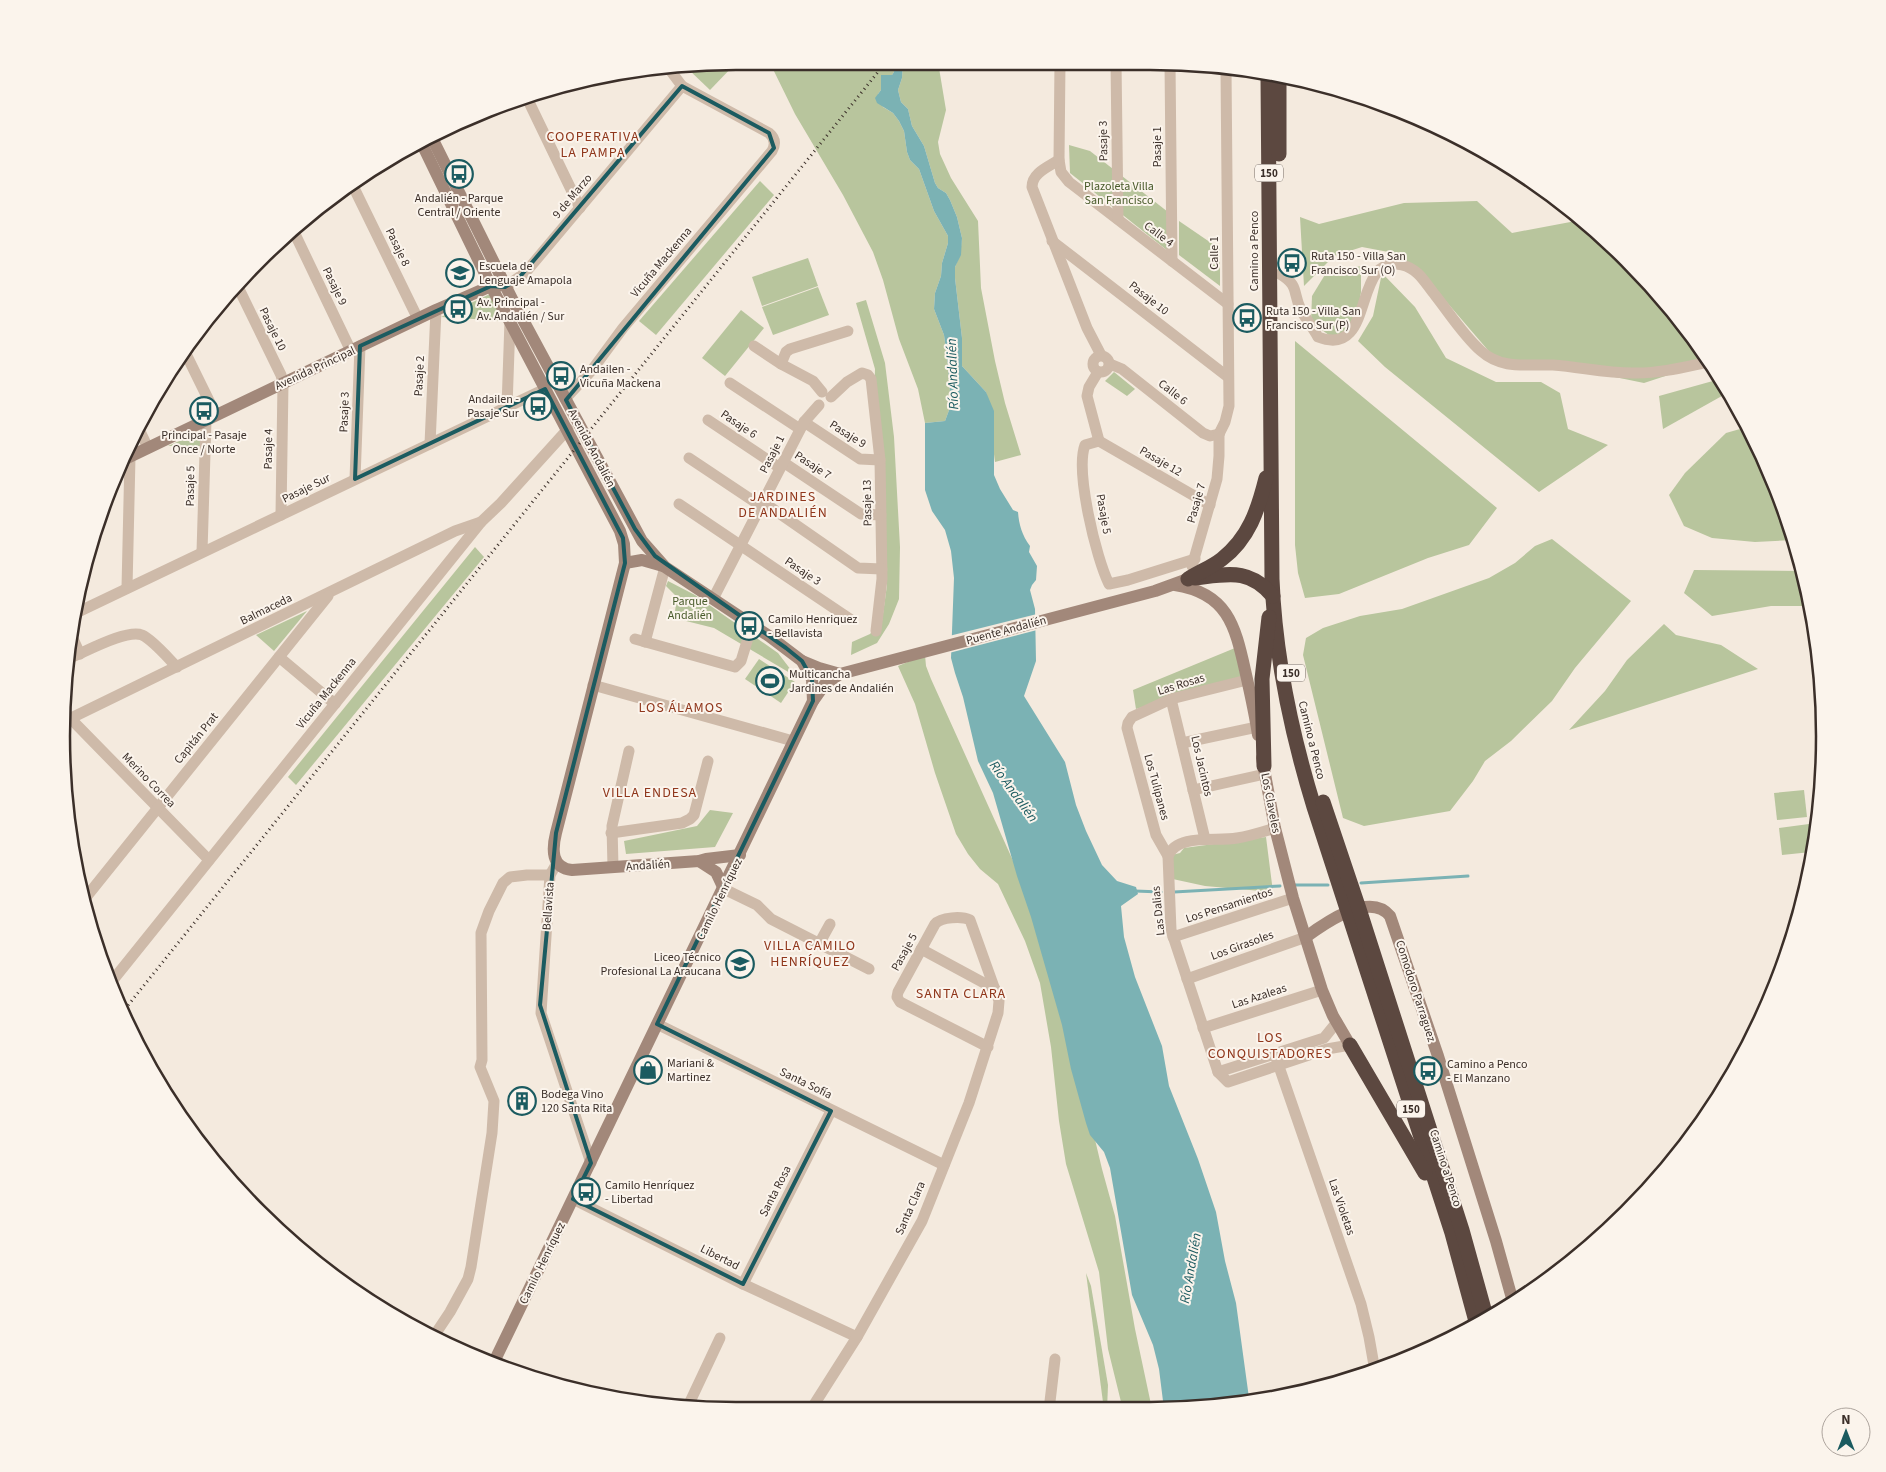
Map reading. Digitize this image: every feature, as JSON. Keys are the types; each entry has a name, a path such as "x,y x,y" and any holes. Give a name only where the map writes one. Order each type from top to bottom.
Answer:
{"highway":[{"name":"Camino a Penco","path":"1268,81 1273,596 1281,670 1298,750 1314,807 1354,910 1471,1256 1485,1312"},
{"name":"Camino a Penco","path":"1279,83 1283,597 1288,653 1300,720 1316,779 1443,1209 1460,1259 1475,1317"},
{"path":"1182,582 1221,560 1240,542 1259,506 1271,457"},
{"path":"1182,582 1225,574 1241,574 1256,580 1273,596 1263,661 1265,770"},
{"path":"1350,1044 1420,1164 1443,1209"},
{"path":"1471,1256 1493,1307"}],"main road":[{"name":"Avenida Andalién","path":"434,143 505,287 638,535 665,567 802,661 812,679 813,701"},
{"name":"Avenida Andalién","path":"424,148 491,286 568,429 620,531 624,544 625,563"},
{"name":"Avenida Principal","path":"132,456 436,310 491,286 505,287"},
{"path":"557,863 553,852 554,841 625,563 642,560 658,563 665,567"},
{"name":"Puente Andalién","path":"858,669 1155,591 1182,582"},
{"name":"Los Claveles","path":"1182,582 1217,602 1227,613 1239,641 1275,828 1293,898 1322,990 1350,1044"},
{"path":"802,661 840,674"},
{"name":"Camilo Henríquez","path":"496,1357 724,889 813,701 826,684 840,674 858,669"},
{"name":"Andalién","path":"557,863 562,868 572,870 699,862 706,859 740,855"},
{"path":"699,862 716,872 724,889"},
{"name":"Comodoro Parraguez","path":"1354,910 1369,906 1379,907 1387,912 1395,926 1490,1222 1511,1296"},
{"path":"1306,937 1354,910"}],"street":[{"path":"1060,70 1059,160 1037,174 1032,183 1033,192 1087,328 1101,356 1093,362 1094,368 1098,372"},
{"name":"Pasaje 3","path":"1116,70 1118,220"},
{"name":"Pasaje 1","path":"1170,70 1172,261"},
{"path":"672,73 682,86"},
{"name":"Calle 1","path":"1219,434 1228,412 1226,75"},
{"name":"Vicuña Mackenna","path":"565,399 592,370 623,328 772,151 775,142 769,133 682,86"},
{"name":"9 de Marzo","path":"505,287 525,273 682,86"},
{"path":"529,103 580,208"},
{"name":"Calle 4","path":"1059,160 1066,179 1228,304"},
{"name":"Pasaje 8","path":"356,190 418,319"},
{"name":"Pasaje 9","path":"296,236 356,348"},
{"name":"Pasaje 10","path":"1052,240 1228,377"},
{"path":"1280,274 1287,278 1295,288 1300,308 1318,337 1327,340 1341,338 1352,330 1375,275 1382,267 1398,264 1408,266 1420,276 1475,345 1488,356 1504,364 1521,366 1553,365 1635,373 1662,372 1702,363"},
{"name":"Pasaje 10","path":"240,292 280,375 282,383"},
{"name":"Pasaje 2","path":"430,444 436,310"},
{"path":"507,407 510,321"},
{"path":"781,364 786,352 790,349 848,331"},
{"path":"754,346 781,364 813,381 826,394"},
{"name":"Pasaje 3","path":"355,479 356,348"},
{"name":"Calle 6","path":"1101,356 1108,359 1110,364 1122,369 1203,434 1210,436 1219,434"},
{"path":"188,358 210,418"},
{"path":"1098,372 1106,371 1110,364"},
{"path":"1098,372 1089,387 1087,396 1099,441"},
{"name":"Pasaje 13","path":"826,394 836,393 842,385 862,373 868,375 871,379 880,460 882,569 876,631"},
{"name":"Pasaje 4","path":"281,515 282,383"},
{"path":"730,383 802,426"},
{"name":"Pasaje Sur","path":"82,610 545,388"},
{"name":"Pasaje 1","path":"713,599 802,426 819,405 827,405 830,401 826,394"},
{"name":"Pasaje 5","path":"202,552 210,418"},
{"name":"Pasaje 6","path":"708,420 782,465"},
{"name":"Pasaje 9","path":"802,426 860,459 880,460"},
{"name":"Vicuña Mackenna","path":"115,977 481,522 501,503 568,429"},
{"name":"Pasaje 7","path":"1182,582 1195,559 1210,505 1218,467 1219,434"},
{"path":"142,435 148,448"},
{"name":"Pasaje 5","path":"1099,441 1085,445 1082,454 1087,511 1101,569 1109,584 1195,559"},
{"name":"Pasaje 12","path":"1099,441 1210,505"},
{"path":"689,458 858,568 882,569"},
{"name":"Pasaje 7","path":"782,465 861,514 880,515"},
{"path":"127,588 128,466"},
{"path":"679,504 740,545"},
{"name":"Balmaceda","path":"70,718 455,531 481,522"},
{"name":"Pasaje 3","path":"740,545 850,619"},
{"path":"665,567 640,641 735,667 741,661 752,625"},
{"name":"Capitán Prat","path":"89,893 330,593"},
{"path":"76,656 127,635 137,634 148,639 178,667"},
{"path":"279,657 335,704"},
{"name":"Las Rosas","path":"1128,723 1132,717 1171,699 1247,680"},
{"path":"594,685 793,741"},
{"name":"Los Jacintos","path":"1171,699 1205,839"},
{"name":"Los Tulipanes","path":"1128,723 1127,728 1156,835 1168,856"},
{"name":"Merino Correa","path":"70,724 209,860"},
{"path":"1182,743 1257,727"},
{"path":"613,867 611,833 613,816 629,751"},
{"path":"611,833 682,823 690,819 695,810 708,761"},
{"path":"1193,790 1265,770"},
{"path":"1168,856 1172,849 1180,844 1205,839 1225,840 1238,838 1275,828"},
{"name":"Las Dalias","path":"1168,856 1171,930 1218,1072 1277,1060"},
{"name":"Bellavista","path":"557,863 550,875 541,1013 591,1163"},
{"path":"437,1331 468,1279 492,1133 494,1101 480,1068 482,1060 481,933 489,911 503,883 510,877 550,875"},
{"path":"724,889 754,904 771,919 869,969"},
{"name":"Los Pensamientos","path":"1173,937 1293,898"},
{"name":"Pasaje 5","path":"988,1047 900,1002 897,997 921,949 938,921 968,919 995,989"},
{"path":"819,944 830,924"},
{"name":"Los Girasoles","path":"1187,979 1306,937"},
{"path":"921,949 995,989"},
{"name":"Santa Clara","path":"815,1402 857,1336 918,1229 969,1103 988,1047 998,1014 999,1001 995,989"},
{"name":"Las Azaleas","path":"1203,1028 1322,990"},
{"path":"1277,1060 1324,1038 1337,1022"},
{"name":"Santa Sofía","path":"657,1024 944,1165"},
{"path":"1277,1060 1350,1044"},
{"name":"Las Violetas","path":"1277,1060 1361,1304 1373,1364"},
{"name":"Santa Rosa","path":"743,1284 832,1110"},
{"name":"Libertad","path":"573,1199 743,1284 857,1336"},
{"path":"690,1401 720,1338"},
{"path":"1049,1402 1055,1360"}],"highlighted area":[{"path":"682,86 769,133 774,148 566,400 635,529 655,556 786,648 802,661 812,679 813,701 657,1024 831,1111 743,1284 573,1199 591,1163 540,1005 556,833 625,563 623,538 545,389 355,479 360,346 491,286 505,287 518,279"}],"green space":[{"path":"729,70 710,90 690,71"},
{"path":"773,70 894,70 892,75 881,77 881,90 878,94 883,107 893,113 904,131 910,160 919,169 934,211 948,236 941,276 935,293 934,309 944,335 948,365 951,405 945,421 925,423 918,389 899,339 883,280 873,252 843,195 795,114"},
{"path":"902,70 939,70 946,110 938,142 940,154 951,178 978,221 981,288 1005,403 1021,455 995,462 986,392 962,366 962,338 955,267 960,255 962,238 957,217 950,200 946,193 938,188 935,183 924,146 912,126 908,109 901,102 898,90"},
{"name":"Plazoleta Villa San Francisco","path":"1069,145 1090,151 1168,212 1168,251 1070,173"},
{"path":"760,181 774,195 656,335 639,321"},
{"path":"1477,201 1512,233 1572,222 1621,265 1651,297 1702,364 1644,383 1566,367 1499,363 1432,285 1399,254 1362,247 1334,256 1304,286 1300,217 1319,224 1404,203"},
{"path":"1179,221 1220,249 1220,286 1179,255"},
{"path":"808,258 818,286 762,306 752,277"},
{"path":"1361,266 1361,292 1357,320 1337,341 1311,322 1312,296 1326,273"},
{"path":"1382,273 1415,307 1446,358 1496,382 1541,382 1560,393 1568,429 1608,445 1539,492 1385,367 1358,341 1373,316"},
{"path":"818,287 829,315 773,335 762,307"},
{"path":"490,294 505,321 441,317"},
{"path":"866,300 885,363 894,437 900,547 899,599 889,624 877,643 851,655 852,642 870,634 882,621 887,585 874,404 875,369 856,303"},
{"path":"741,310 764,328 725,376 702,358"},
{"path":"1295,341 1497,508 1469,545 1428,558 1339,594 1305,598 1298,573 1295,545"},
{"path":"1114,372 1135,389 1127,396 1105,381"},
{"path":"1713,381 1722,396 1663,429 1659,396"},
{"path":"1741,429 1765,481 1786,540 1755,542 1712,538 1684,526 1669,495 1685,473 1726,433"},
{"path":"202,431 202,446 168,446"},
{"path":"1552,539 1631,601 1575,668 1552,701 1511,741 1485,761 1473,781 1450,811 1364,826 1343,818 1303,655 1306,638 1323,628 1360,616 1402,609 1489,578 1515,563 1535,546"},
{"path":"475,547 484,557 296,785 288,777"},
{"path":"1694,570 1795,571 1803,606 1771,606 1712,616 1684,593"},
{"name":"Parque Andalién","path":"668,581 695,595 778,653 791,670 790,673 714,628 674,618 677,597 666,586"},
{"path":"307,611 274,651 256,635"},
{"path":"1664,624 1676,635 1721,645 1758,669 1569,730 1605,691 1627,660"},
{"path":"1235,648 1241,677 1136,709 1133,690"},
{"path":"925,655 926,666 931,679 1024,885 1082,1085 1115,1216 1135,1329 1151,1402 1121,1402 1108,1349 1099,1272 1066,1164 1051,1047 1040,983 1025,941 998,884 980,869 956,834 935,773 915,704 898,666"},
{"name":"Multicancha Jardines de Andalién","path":"759,659 795,682 781,703 745,679"},
{"path":"1804,790 1807,817 1777,820 1774,793"},
{"path":"710,810 733,813 715,847 626,854 624,841 697,826"},
{"path":"1809,824 1805,853 1782,855 1779,828"},
{"path":"1266,837 1273,892 1205,886 1168,878 1168,856 1180,853 1184,848"},
{"path":"1086,1273 1091,1286 1108,1385 1107,1402 1103,1402"}],"water":[{"name":"Río Andalién","path":"894,70 902,70 898,90 901,102 908,109 912,126 924,146 935,183 938,188 946,193 957,217 962,238 961,255 955,267 955,278 962,338 962,366 986,392 994,411 994,475 1013,510 1018,512 1021,530 1030,546 1029,552 1037,566 1036,580 1030,590 1035,609 1036,661 1024,696 1065,762 1076,805 1102,865 1117,881 1136,887 1138,894 1121,906 1124,937 1135,977 1162,1046 1169,1086 1198,1159 1216,1212 1225,1261 1236,1303 1248,1394 1194,1401 1163,1402 1159,1369 1153,1345 1132,1295 1110,1168 1104,1152 1090,1135 1086,1123 1071,1069 1062,1025 1031,917 993,793 978,761 963,697 951,658 954,578 951,551 945,530 932,511 925,490 925,423 945,421 951,405 944,335 934,309 935,293 941,276 948,236 934,211 919,169 910,160 904,131 899,121 893,113 877,103 875,98 881,90 881,75 892,75"}],"pier":[{"path":"1037,614 1037,630 949,653 949,636"}],"waterway":[{"path":"1361,883 1468,876"},
{"path":"1295,885 1328,885"},
{"path":"1174,892 1280,886"},
{"path":"1135,891 1161,892"}],"railway":[{"path":"128,1006 880,70"}],"place":[{"name":"Andalién - Parque Central / Oriente","path":"459,174"},
{"name":"Ruta 150 - Villa San Francisco Sur (O)","path":"1292,263"},
{"name":"Escuela de Lenguaje Amapola","path":"460,273"},
{"name":"Av. Principal - Av. Andalién / Sur","path":"458,309"},
{"name":"Ruta 150 - Villa San Francisco Sur (P)","path":"1247,318"},
{"name":"Andailen - Vicuña Mackena","path":"561,376"},
{"name":"Andailen - Pasaje Sur","path":"538,406"},
{"name":"Principal - Pasaje Once / Norte","path":"204,411"},
{"name":"Camilo Henriquez - Bellavista","path":"749,626"},
{"name":"Multicancha Jardines de Andalién","path":"770,681"},
{"name":"Liceo Técnico Profesional La Araucana","path":"740,964"},
{"name":"Mariani & Martinez","path":"648,1070"},
{"name":"Camino a Penco - El Manzano","path":"1428,1071"},
{"name":"Bodega Vino 120 Santa Rita","path":"522,1101"},
{"name":"Camilo Henríquez - Libertad","path":"586,1192"}],"district":[{"name":"COOPERATIVA LA PAMPA","path":"593,144"},
{"name":"JARDINES DE ANDALIÉN","path":"783,504"},
{"name":"LOS ÁLAMOS","path":"681,707"},
{"name":"VILLA ENDESA","path":"650,792"},
{"name":"VILLA CAMILO HENRÍQUEZ","path":"810,954"},
{"name":"SANTA CLARA","path":"961,993"},
{"name":"LOS CONQUISTADORES","path":"1270,1046"}]}
